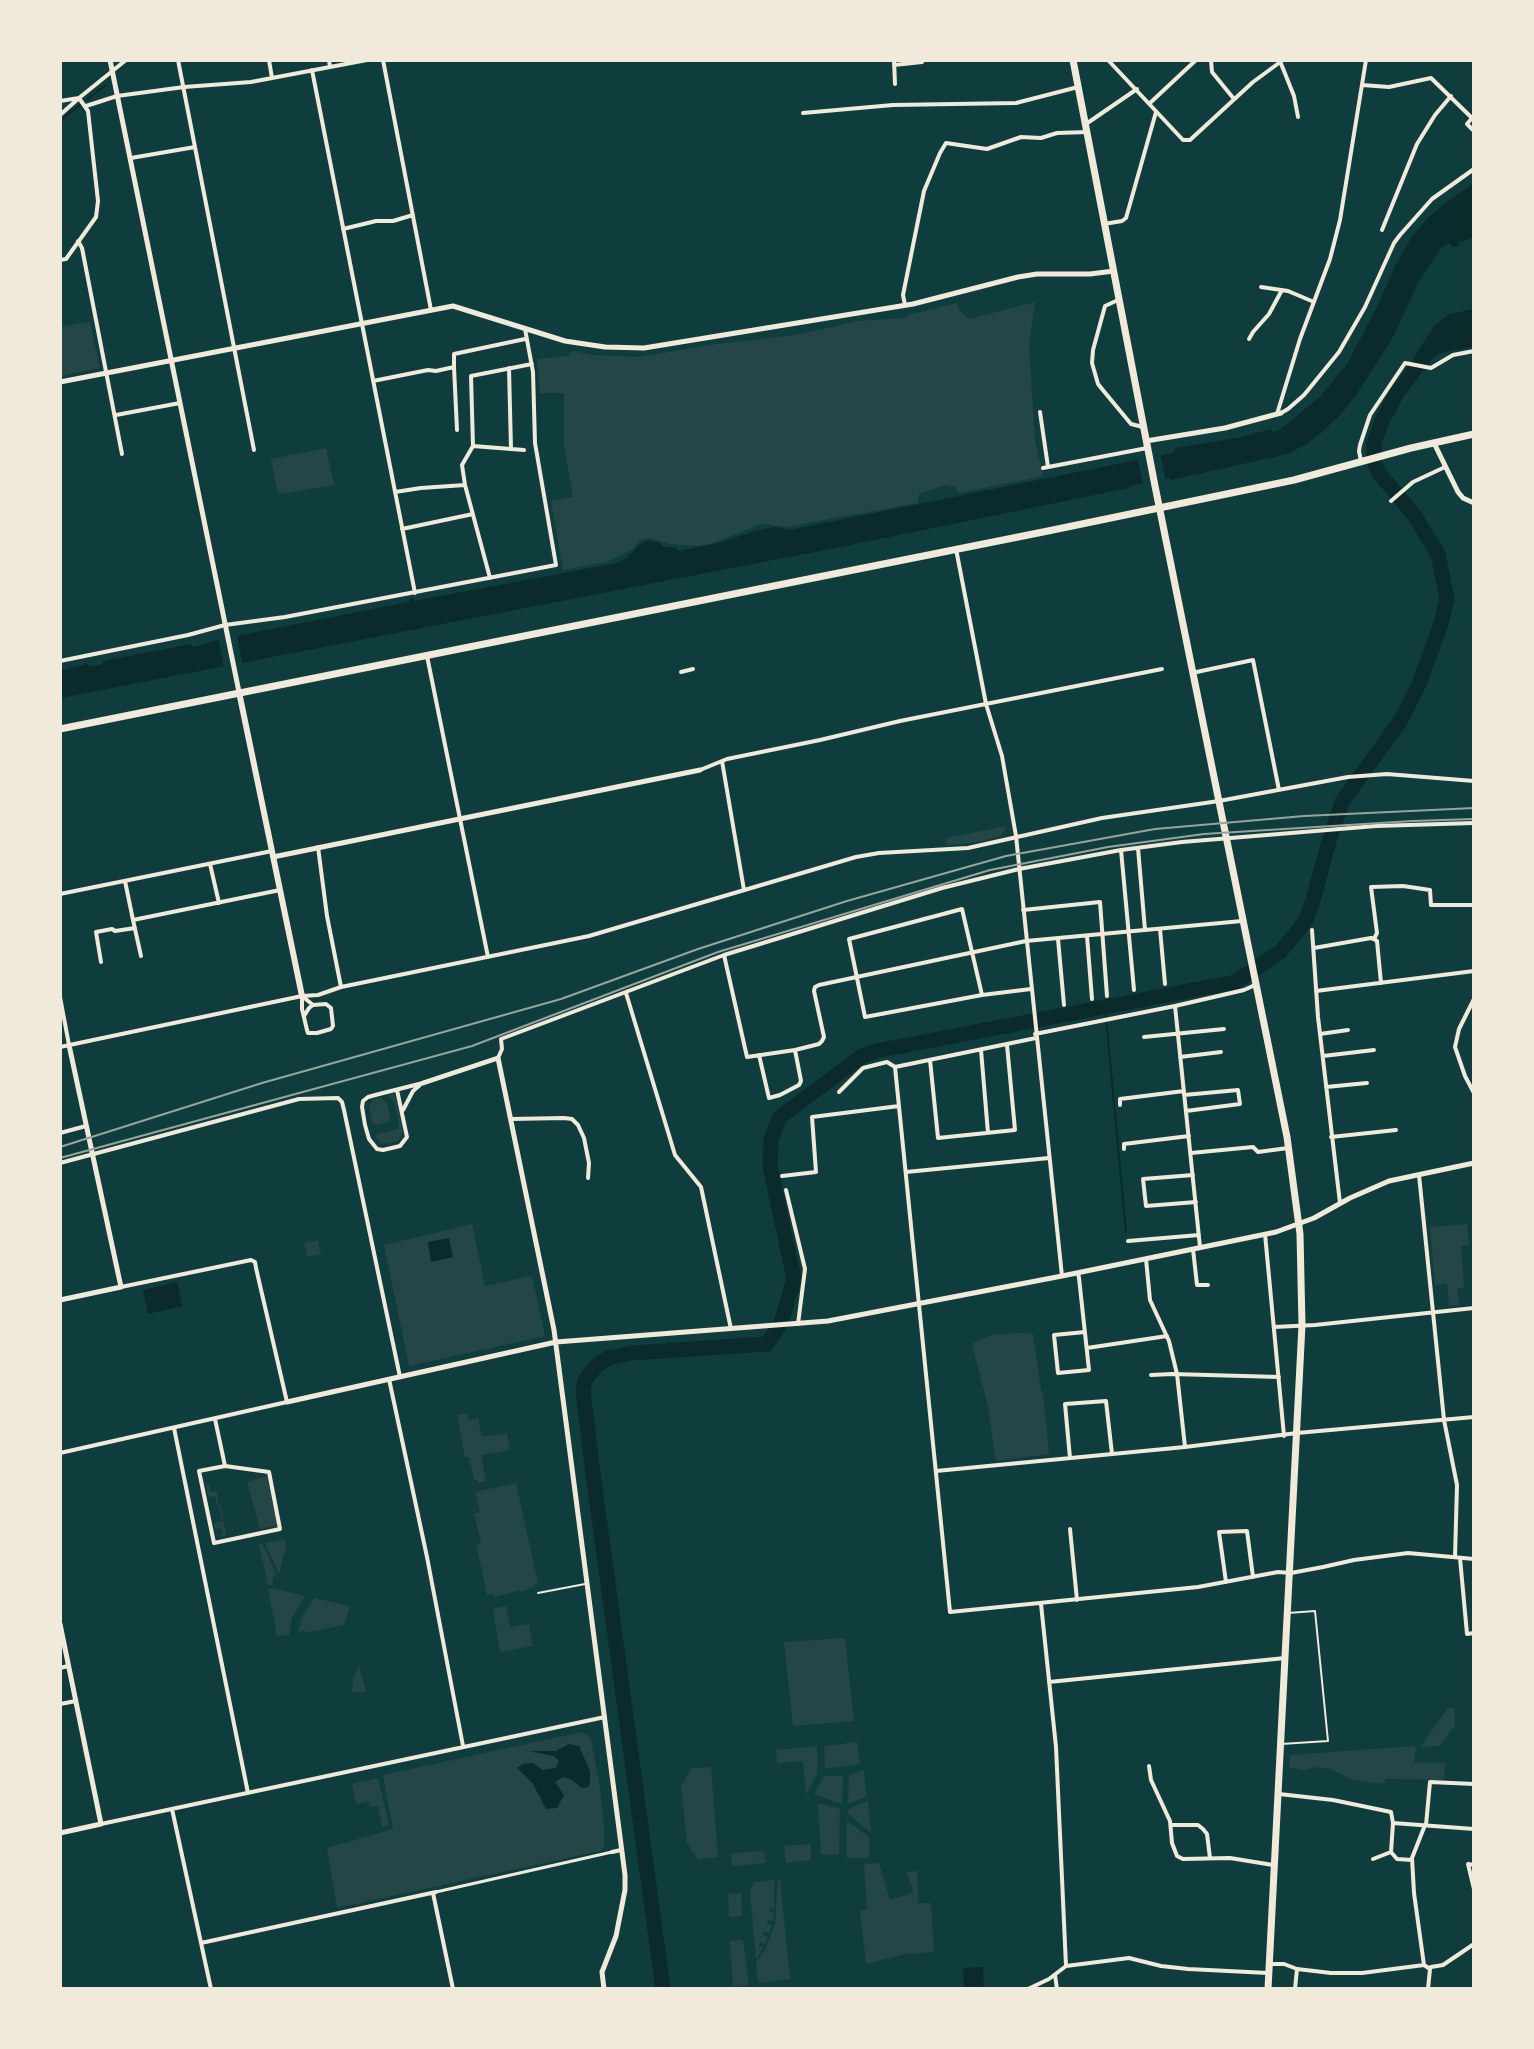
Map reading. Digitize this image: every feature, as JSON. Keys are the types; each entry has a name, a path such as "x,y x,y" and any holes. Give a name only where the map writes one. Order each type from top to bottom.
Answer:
{"main road":[{"path":"1073,60 1143,427 1288,1148 1299,1224 1303,1286 1298,1433 1268,1989"},
{"path":"60,729 1312,476 1385,454 1474,434"},
{"path":"239,692 302,996"}],"street":[{"path":"110,60 239,692"},
{"path":"60,115 126,60"},
{"path":"178,60 254,450"},
{"path":"269,60 272,78"},
{"path":"329,60 330,67"},
{"path":"86,106 117,96 184,87 251,82 367,60"},
{"path":"383,60 431,310"},
{"path":"895,84 894,63 922,62 923,60"},
{"path":"1108,60 1183,140 1190,140 1234,99 1282,61 1294,96 1298,117"},
{"path":"1150,103 1196,60"},
{"path":"1211,60 1212,72 1234,99"},
{"path":"1279,413 1340,220 1366,60"},
{"path":"312,70 415,592"},
{"path":"1362,85 1389,87 1431,78 1472,118 1467,124 1474,131"},
{"path":"803,113 893,105 1016,103 1079,86"},
{"path":"904,305 903,295 924,191 946,143 987,149 1021,137 1041,138 1087,128 1137,89"},
{"path":"1382,231 1417,144 1435,115 1451,96"},
{"path":"60,101 79,98"},
{"path":"60,260 66,259 96,217 98,201 88,111 79,98"},
{"path":"1104,224 1122,221 1126,218 1156,112"},
{"path":"130,158 195,147"},
{"path":"1040,412 1045,468 1147,447 1225,428 1288,409 1312,386 1344,344 1400,235 1432,199 1474,169"},
{"path":"343,229 376,221 393,221 413,215"},
{"path":"78,241 82,248 122,454"},
{"path":"60,382 361,323 458,307 565,341 620,348 644,348 776,328 904,305 1028,276 1114,271"},
{"path":"1261,287 1282,290 1314,302"},
{"path":"1249,339 1269,314 1282,290"},
{"path":"1119,300 1105,306 1093,350 1092,363 1098,384 1131,424 1143,427"},
{"path":"60,661 556,565 535,443 532,364 525,339 525,329"},
{"path":"457,430 454,354 525,339"},
{"path":"1364,461 1359,451 1370,415 1406,363 1431,368 1453,356 1474,351"},
{"path":"490,578 465,485 462,465 473,447 471,376 532,364"},
{"path":"373,381 454,367"},
{"path":"510,368 511,449"},
{"path":"116,415 180,402"},
{"path":"1434,442 1458,492 1463,498 1474,503"},
{"path":"473,447 524,450"},
{"path":"1391,501 1413,482 1445,467"},
{"path":"395,492 465,485"},
{"path":"402,529 473,514"},
{"path":"956,549 986,704 1002,756 1016,836 1062,1276"},
{"path":"427,656 488,957"},
{"path":"1192,673 1252,660 1279,790"},
{"path":"681,672 693,669"},
{"path":"60,894 210,864 318,847 700,770 722,761 900,721 1162,669"},
{"path":"722,761 744,890"},
{"path":"60,1047 302,996 318,995 341,987 609,930 879,853 968,848 1102,818 1219,801 1348,777 1387,774 1474,782"},
{"path":"604,1989 602,1972 616,1936 625,1890 621,1850 556,1342 498,1058 502,1049 501,1039 724,955 942,888 1019,869 1121,850 1226,838 1406,825 1474,823"},
{"path":"318,847 327,916 341,987"},
{"path":"1138,848 1145,930"},
{"path":"1121,850 1134,990"},
{"path":"210,864 219,903"},
{"path":"125,880 141,956"},
{"path":"1374,939 1377,933 1371,887 1403,886 1430,890 1431,905 1474,905"},
{"path":"133,920 280,890"},
{"path":"1023,910 1100,902 1107,996"},
{"path":"982,995 962,909 849,939 865,1017 982,995 1031,989"},
{"path":"724,955 747,1057 819,1044 824,1037 815,987 1026,941 1243,921"},
{"path":"101,962 96,932 135,928"},
{"path":"1160,929 1165,984"},
{"path":"1312,930 1320,1034 1340,1204"},
{"path":"1087,936 1092,999"},
{"path":"1058,939 1064,1005"},
{"path":"1314,948 1374,939 1377,941 1381,983"},
{"path":"1316,991 1474,971"},
{"path":"839,1092 862,1068 887,1062 895,1067 1007,1045 1035,1034 1175,1006 1244,990 1255,985"},
{"path":"626,993 675,1155 701,1187 731,1330"},
{"path":"302,996 313,1005"},
{"path":"302,996 304,1016 308,1033 317,1034 331,1029 334,1022 329,1005 313,1005 304,1016"},
{"path":"60,997 121,1287"},
{"path":"1474,999 1459,1029 1455,1047 1465,1076 1474,1093"},
{"path":"1175,1006 1200,1247"},
{"path":"1144,1037 1224,1029"},
{"path":"1320,1034 1348,1030"},
{"path":"930,1060 938,1138 1015,1130 1007,1045"},
{"path":"759,1055 769,1098 799,1085 801,1081 795,1050"},
{"path":"981,1050 988,1133"},
{"path":"1323,1056 1374,1050"},
{"path":"1180,1057 1221,1052"},
{"path":"397,1090 407,1131 404,1143 383,1150 376,1149 369,1139 362,1107 363,1101 368,1097 423,1083 498,1058"},
{"path":"895,1067 950,1612 1198,1587 1278,1572 1291,1573 1354,1560 1408,1553 1474,1559"},
{"path":"403,1110 413,1091 423,1083"},
{"path":"1326,1087 1367,1083"},
{"path":"1120,1105 1120,1099 1239,1090 1240,1104 1186,1112"},
{"path":"60,1163 299,1099 338,1098 344,1110 400,1377"},
{"path":"782,1176 816,1172 812,1117 899,1106"},
{"path":"511,1119 572,1119 578,1125 584,1138 589,1164 588,1178"},
{"path":"60,1133 86,1126"},
{"path":"1331,1137 1396,1131"},
{"path":"1124,1149 1124,1144 1189,1136"},
{"path":"1191,1153 1253,1147 1258,1152 1288,1148"},
{"path":"906,1172 1049,1158"},
{"path":"60,1453 556,1342 795,1325 920,1304 1078,1273 1265,1234 1299,1224 1389,1181 1474,1163"},
{"path":"1193,1174 1143,1179 1146,1206 1196,1202"},
{"path":"1419,1174 1444,1420 1457,1485 1458,1558 1467,1634 1474,1633"},
{"path":"786,1190 805,1269 795,1325"},
{"path":"1265,1234 1284,1436"},
{"path":"1128,1241 1199,1235"},
{"path":"1193,1249 1197,1285 1208,1285"},
{"path":"1146,1258 1150,1300 1167,1336 1177,1374 1185,1447"},
{"path":"60,1300 247,1259 255,1262 287,1402"},
{"path":"1078,1273 1087,1348 1089,1370 1058,1373 1054,1335 1085,1332"},
{"path":"1274,1327 1474,1308"},
{"path":"1087,1348 1167,1336"},
{"path":"1151,1375 1279,1377"},
{"path":"389,1379 427,1557 463,1746"},
{"path":"1070,1458 1065,1404 1106,1401 1112,1454"},
{"path":"936,1471 1474,1417"},
{"path":"215,1419 225,1466"},
{"path":"174,1428 248,1793"},
{"path":"225,1466 269,1472 280,1529 214,1543 199,1471 225,1466"},
{"path":"1070,1529 1077,1600"},
{"path":"1226,1582 1219,1532 1247,1531 1253,1577"},
{"path":"1041,1604 1056,1747 1066,1966"},
{"path":"60,1624 101,1824"},
{"path":"1049,1682 1285,1658"},
{"path":"60,1668 68,1666"},
{"path":"60,1704 76,1701"},
{"path":"60,1833 605,1717"},
{"path":"1149,1766 1151,1780 1171,1825 1172,1843 1177,1856 1183,1859 1230,1858 1274,1865"},
{"path":"1424,1965 1412,1860 1425,1825 1430,1782 1474,1784"},
{"path":"1278,1793 1333,1800 1342,1804 1391,1812 1393,1823 1391,1852 1396,1859 1412,1860"},
{"path":"172,1809 211,1989"},
{"path":"1393,1823 1474,1829"},
{"path":"1171,1825 1198,1826 1203,1829 1207,1834 1210,1858"},
{"path":"201,1943 621,1850"},
{"path":"1373,1858 1391,1852"},
{"path":"1474,1864 1468,1864 1474,1889"},
{"path":"434,1892 453,1989"},
{"path":"1430,1969 1443,1965 1474,1944"},
{"path":"1028,1989 1055,1975 1066,1966 1129,1958 1161,1966 1188,1969 1268,1973"},
{"path":"1269,1964 1355,1974 1424,1965 1430,1969"},
{"path":"1295,1989 1298,1969"},
{"path":"1428,1989 1430,1969"},
{"path":"1055,1975 1057,1989"}],"lane":[{"path":"538,1593 588,1584"},
{"path":"1281,1744 1328,1741 1315,1611 1288,1613"}],"shaded area":[{"path":"1474,183 1474,238 1459,242 1459,246 1452,247 1450,243 1441,248 1419,281 1393,337 1358,392 1343,412 1323,431 1288,454 830,549 60,698 60,671 84,665 86,662 89,667 103,664 103,661 191,644 192,647 198,646 216,640 409,602 409,599 413,598 414,601 617,563 628,557 646,541 658,542 664,547 675,547 679,551 723,542 774,527 790,530 1174,453 1175,448 1242,437 1271,429 1273,432 1278,431 1319,398 1347,364 1411,238 1444,204"},
{"path":"1035,302 1029,343 1035,441 1043,476 959,493 955,487 944,485 919,494 918,503 786,527 761,524 713,543 698,546 669,544 649,538 639,540 632,550 606,562 563,570 551,501 573,497 564,444 564,393 540,393 537,359 568,356 573,351 593,355 640,357 710,345 787,336 856,321 905,318 908,315 957,303 959,310 969,319"},
{"path":"1474,309 1474,347 1444,352 1428,363 1413,358 1435,325 1449,314"},
{"path":"90,322 100,368 60,376 60,327"},
{"path":"326,448 334,485 278,494 271,459"},
{"path":"1008,826 1001,836 979,842 947,845 946,838"},
{"path":"392,1093 395,1096 402,1135 398,1141 380,1143 375,1135 398,1129 394,1102 389,1096"},
{"path":"382,1098 387,1104 389,1122 373,1125 369,1106 374,1099"},
{"path":"472,1224 485,1286 532,1276 545,1336 409,1366 384,1245"},
{"path":"1467,1224 1469,1245 1461,1246 1464,1288 1457,1289 1459,1305 1449,1306 1447,1284 1435,1285 1430,1227"},
{"path":"449,1238 453,1257 431,1262 428,1242"},
{"path":"318,1240 321,1254 307,1257 304,1243"},
{"path":"177,1282 182,1306 148,1314 143,1290"},
{"path":"1033,1334 1043,1393 1049,1454 996,1461 988,1407 972,1344 990,1335"},
{"path":"467,1413 468,1420 478,1418 482,1437 507,1433 510,1450 481,1455 486,1481 478,1483 474,1480 469,1457 465,1457 457,1415"},
{"path":"267,1476 277,1523 276,1526 260,1529 247,1482"},
{"path":"516,1483 538,1583 534,1585 535,1591 533,1587 521,1592 520,1590 494,1597 493,1594 487,1595 476,1544 481,1543 474,1514 480,1512 475,1492"},
{"path":"206,1485 210,1485 210,1492 217,1491 226,1536 217,1536 223,1535 221,1528 215,1529 214,1523 222,1521 219,1505 217,1505 215,1496 208,1497"},
{"path":"285,1539 286,1546 279,1574 265,1543"},
{"path":"262,1543 276,1574 272,1585 268,1585 259,1544"},
{"path":"268,1589 305,1596 292,1617 289,1635 277,1636"},
{"path":"314,1598 350,1606 344,1625 305,1633 304,1630 298,1632 302,1617"},
{"path":"506,1606 510,1627 529,1624 533,1646 500,1652 493,1609"},
{"path":"845,1638 854,1721 793,1726 784,1642"},
{"path":"359,1666 366,1691 352,1693 353,1678"},
{"path":"1448,1708 1455,1708 1455,1725 1440,1746 1420,1747"},
{"path":"582,1732 591,1738 600,1789 604,1847 600,1851 337,1908 327,1848 393,1829 383,1775"},
{"path":"857,1742 860,1764 825,1769 824,1746"},
{"path":"569,1744 579,1746 590,1771 590,1783 588,1787 582,1788 563,1777 555,1782 564,1795 557,1808 546,1809 533,1784 517,1768 523,1764 533,1763 543,1770 556,1768 559,1761 554,1756 528,1751 556,1751"},
{"path":"817,1746 817,1774 806,1795 803,1761 777,1763 776,1750"},
{"path":"1416,1746 1414,1762 1445,1763 1444,1780 1385,1779 1384,1784 1352,1780 1331,1769 1319,1767 1303,1770 1289,1767 1290,1755"},
{"path":"711,1767 718,1857 698,1859 687,1844 681,1786 692,1768"},
{"path":"864,1770 866,1797 848,1804 849,1775"},
{"path":"824,1776 843,1776 842,1804 814,1794"},
{"path":"378,1778 389,1825 382,1827 378,1806 370,1807 369,1801 356,1804 352,1784"},
{"path":"868,1801 871,1833 848,1814 848,1809"},
{"path":"818,1803 840,1809 839,1855 821,1854"},
{"path":"847,1821 869,1837 869,1858 847,1858"},
{"path":"811,1844 811,1860 786,1863 784,1846"},
{"path":"764,1851 766,1863 735,1866 732,1864 731,1853"},
{"path":"879,1863 890,1900 914,1892 906,1872 917,1871 918,1903 931,1903 934,1952 906,1954 866,1964 860,1911 867,1909 864,1864"},
{"path":"774,1880 774,1909 770,1908 769,1912 774,1913 772,1921 768,1920 767,1924 772,1925 769,1933 764,1931 763,1935 768,1937 765,1944 760,1942 759,1946 763,1948 756,1959 750,1891 755,1882"},
{"path":"778,1880 780,1880 790,1979 758,1983 756,1962 765,1950 775,1924"},
{"path":"741,1893 742,1916 729,1917 728,1894"},
{"path":"743,1940 749,1985 733,1987 730,1941"},
{"path":"983,1967 984,1989 964,1989 963,1968"}],"pier":[{"path":"1160,453 1166,482 1144,487 1137,457"},
{"path":"236,633 243,665 224,669 218,636"}],"waterway":[{"path":"87,99 105,86"},
{"path":"60,121 80,105"},
{"path":"663,1989 592,1466 583,1391 585,1380 596,1366 608,1358 632,1353 767,1344 781,1323 794,1279 770,1166 771,1139 780,1117 862,1056 876,1051 1235,982 1280,952 1293,937 1306,920 1342,802 1401,720 1419,684 1441,624 1447,599 1438,554 1414,515 1379,473 1374,460 1374,443 1382,421 1397,393 1430,350 1435,347"},
{"path":"1105,1007 1126,1232"}],"railway":[{"path":"60,1147 262,1083 561,999 698,949 847,901 1006,856 1155,829 1304,816 1474,808"},
{"path":"60,1158 472,1046 718,952 990,870 1108,847 1204,834 1474,819"}]}
